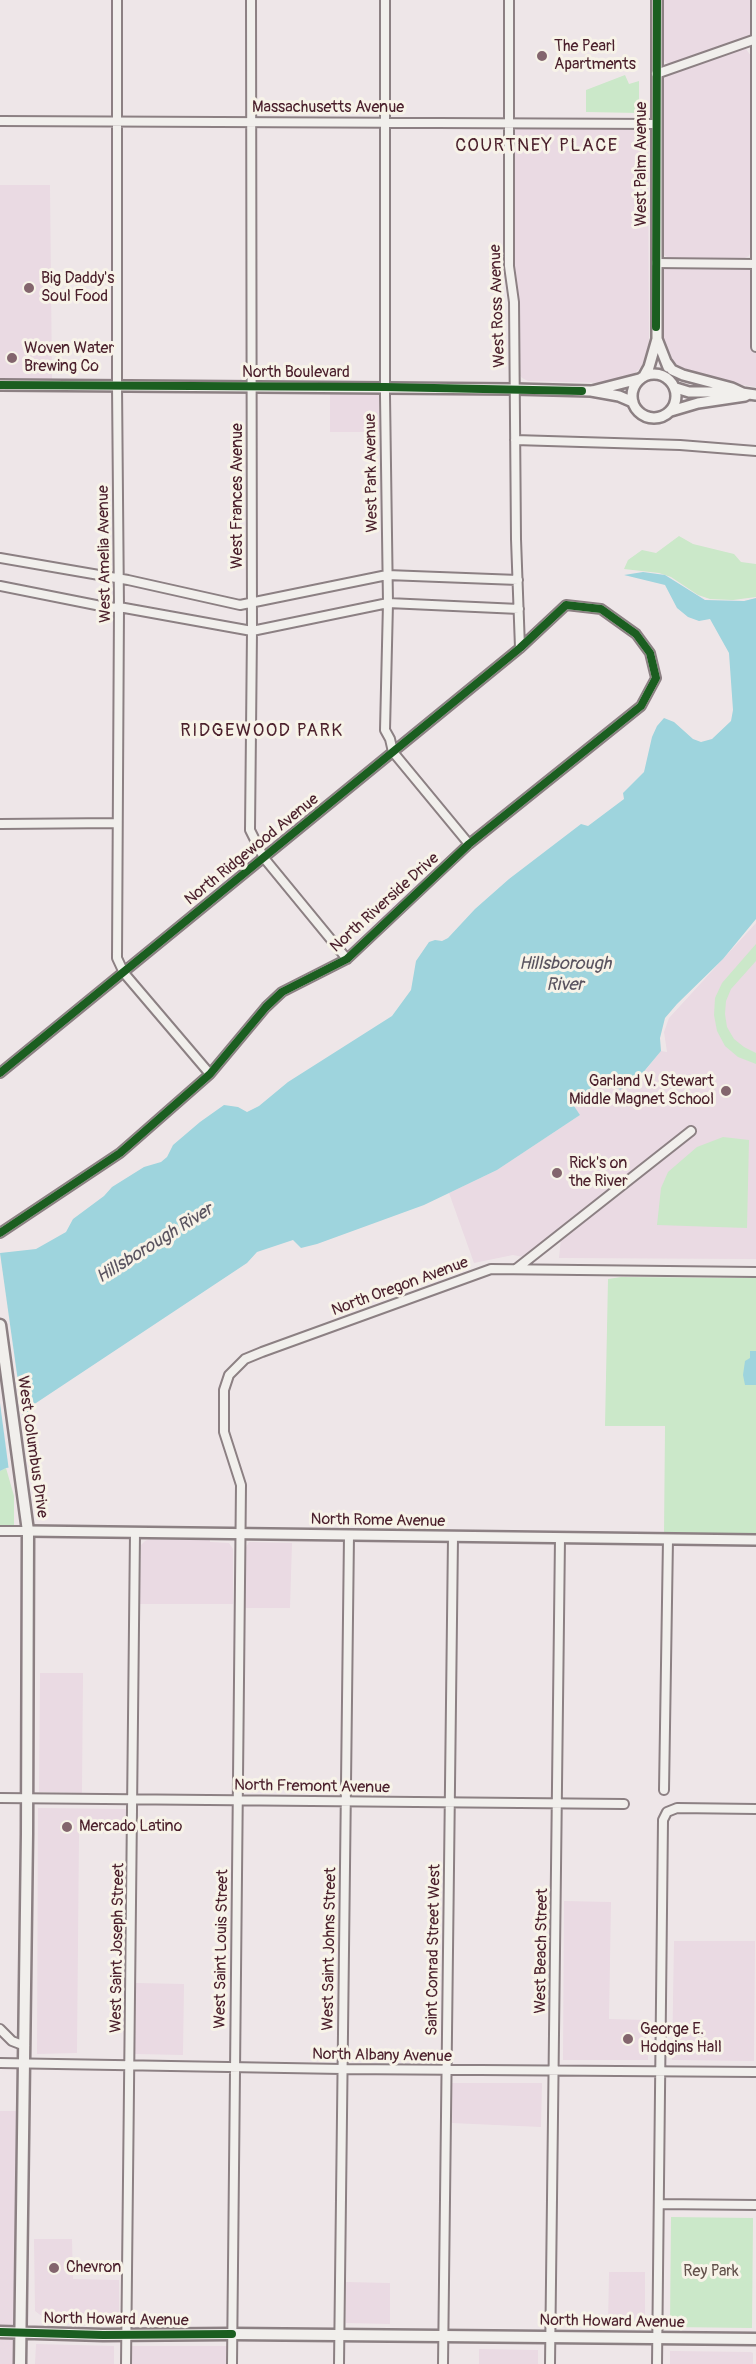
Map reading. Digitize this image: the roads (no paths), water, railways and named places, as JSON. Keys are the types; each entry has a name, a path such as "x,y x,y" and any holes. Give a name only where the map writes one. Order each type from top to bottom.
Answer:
{"main road":[{"name":"West Columbus Drive","path":"0,1325 28,1531 25,2064 20,2364"},
{"name":"North Howard Avenue","path":"0,2332 126,2336 444,2335 756,2339"}],"street":[{"name":"West Amelia Avenue","path":"117,0 119,607 117,958 124,973 210,1074"},
{"name":"West Frances Avenue","path":"251,0 250,830 264,858 347,959"},
{"name":"West Park Avenue","path":"385,0 385,387 388,603 385,730 393,752 469,844"},
{"name":"West Ross Avenue","path":"509,0 509,266 514,302 520,648"},
{"name":"West Palm Avenue","path":"642,377 649,367 657,339 657,0"},
{"path":"756,0 756,347"},
{"path":"656,74 756,39"},
{"name":"Massachusetts Avenue","path":"0,122 656,124"},
{"path":"656,263 756,264"},
{"name":"West Palm Avenue","path":"657,339 674,385"},
{"path":"667,363 672,370 683,375 752,395"},
{"path":"655,373 662,374 674,385 689,392 752,395 698,403 652,418 640,413 633,402 634,387 642,377 655,373"},
{"name":"North Boulevard","path":"591,392 642,377"},
{"name":"North Boulevard","path":"0,385 515,389 591,392 619,396 633,402"},
{"path":"671,411 676,400 674,385"},
{"path":"515,440 680,445 756,451"},
{"path":"0,558 118,578 240,605 387,575 518,579"},
{"path":"0,586 252,632 388,603 519,609"},
{"name":"North Ridgewood Avenue","path":"0,1073 520,648 566,605 600,609 636,634"},
{"name":"North Riverside Drive","path":"0,1233 120,1153 210,1074 266,1007 282,992 347,959 469,844 641,706 656,678 650,653 636,634"},
{"path":"0,824 117,823"},
{"path":"516,1269 691,1131"},
{"name":"North Oregon Avenue","path":"240,1534 241,1485 224,1432 224,1390 229,1375 245,1359 491,1269 756,1272"},
{"name":"North Rome Avenue","path":"0,1531 756,1540"},
{"name":"West Saint Joseph Street","path":"126,2364 135,1533"},
{"name":"West Saint Louis Street","path":"232,2364 240,1534"},
{"name":"West Saint Johns Street","path":"339,2364 349,1535"},
{"name":"Saint Conrad Street West","path":"443,2364 453,1537"},
{"name":"West Beach Street","path":"550,2364 560,1538"},
{"path":"664,1790 668,1539"},
{"name":"North Fremont Avenue","path":"0,1798 624,1804"},
{"path":"657,2364 663,1820 667,1812 677,1808 756,1809"},
{"path":"0,2029 12,2041 25,2046"},
{"name":"North Albany Avenue","path":"0,2054 4,2063 25,2064 756,2072"},
{"path":"659,2204 756,2205"}],"water":[{"name":"Hillsborough River","path":"643,572 665,575 705,600 744,601 756,598 756,919 723,959 665,1018 660,1038 661,1051 641,1075 620,1090 606,1076 572,1103 580,1115 497,1170 424,1205 317,1244 301,1248 293,1240 257,1252 247,1263 33,1405 33,1464 0,1471 0,1253 36,1249 66,1232 73,1219 104,1196 112,1187 144,1167 161,1162 167,1157 173,1145 224,1105 238,1107 247,1112 259,1106 288,1082 392,1016 411,990 416,961 429,942 448,938 475,909 509,879 581,824 588,826 624,799 623,793 644,772 652,737 664,718 674,722 693,739 701,742 712,739 731,721 733,710 729,653 710,619 699,621 688,617 677,608 665,585 624,575"},
{"path":"750,1351 756,1351 756,1385 745,1385 743,1375 745,1361 750,1358"}],"place":[{"name":"The Pearl Apartments","path":"542,56"},
{"name":"Big Daddy's Soul Food","path":"29,288"},
{"name":"Woven Water Brewing Co","path":"12,358"},
{"name":"Garland V. Stewart Middle Magnet School","path":"726,1091"},
{"name":"Rick's on the River","path":"557,1173"},
{"name":"Mercado Latino","path":"67,1827"},
{"name":"George E. Hodgins Hall","path":"628,2039"},
{"name":"Chevron","path":"54,2268"}],"district":[{"name":"COURTNEY PLACE","path":"537,146"},
{"name":"RIDGEWOOD PARK","path":"262,731"}],"park label":[{"name":"Rey Park","path":"711,2272"}]}
